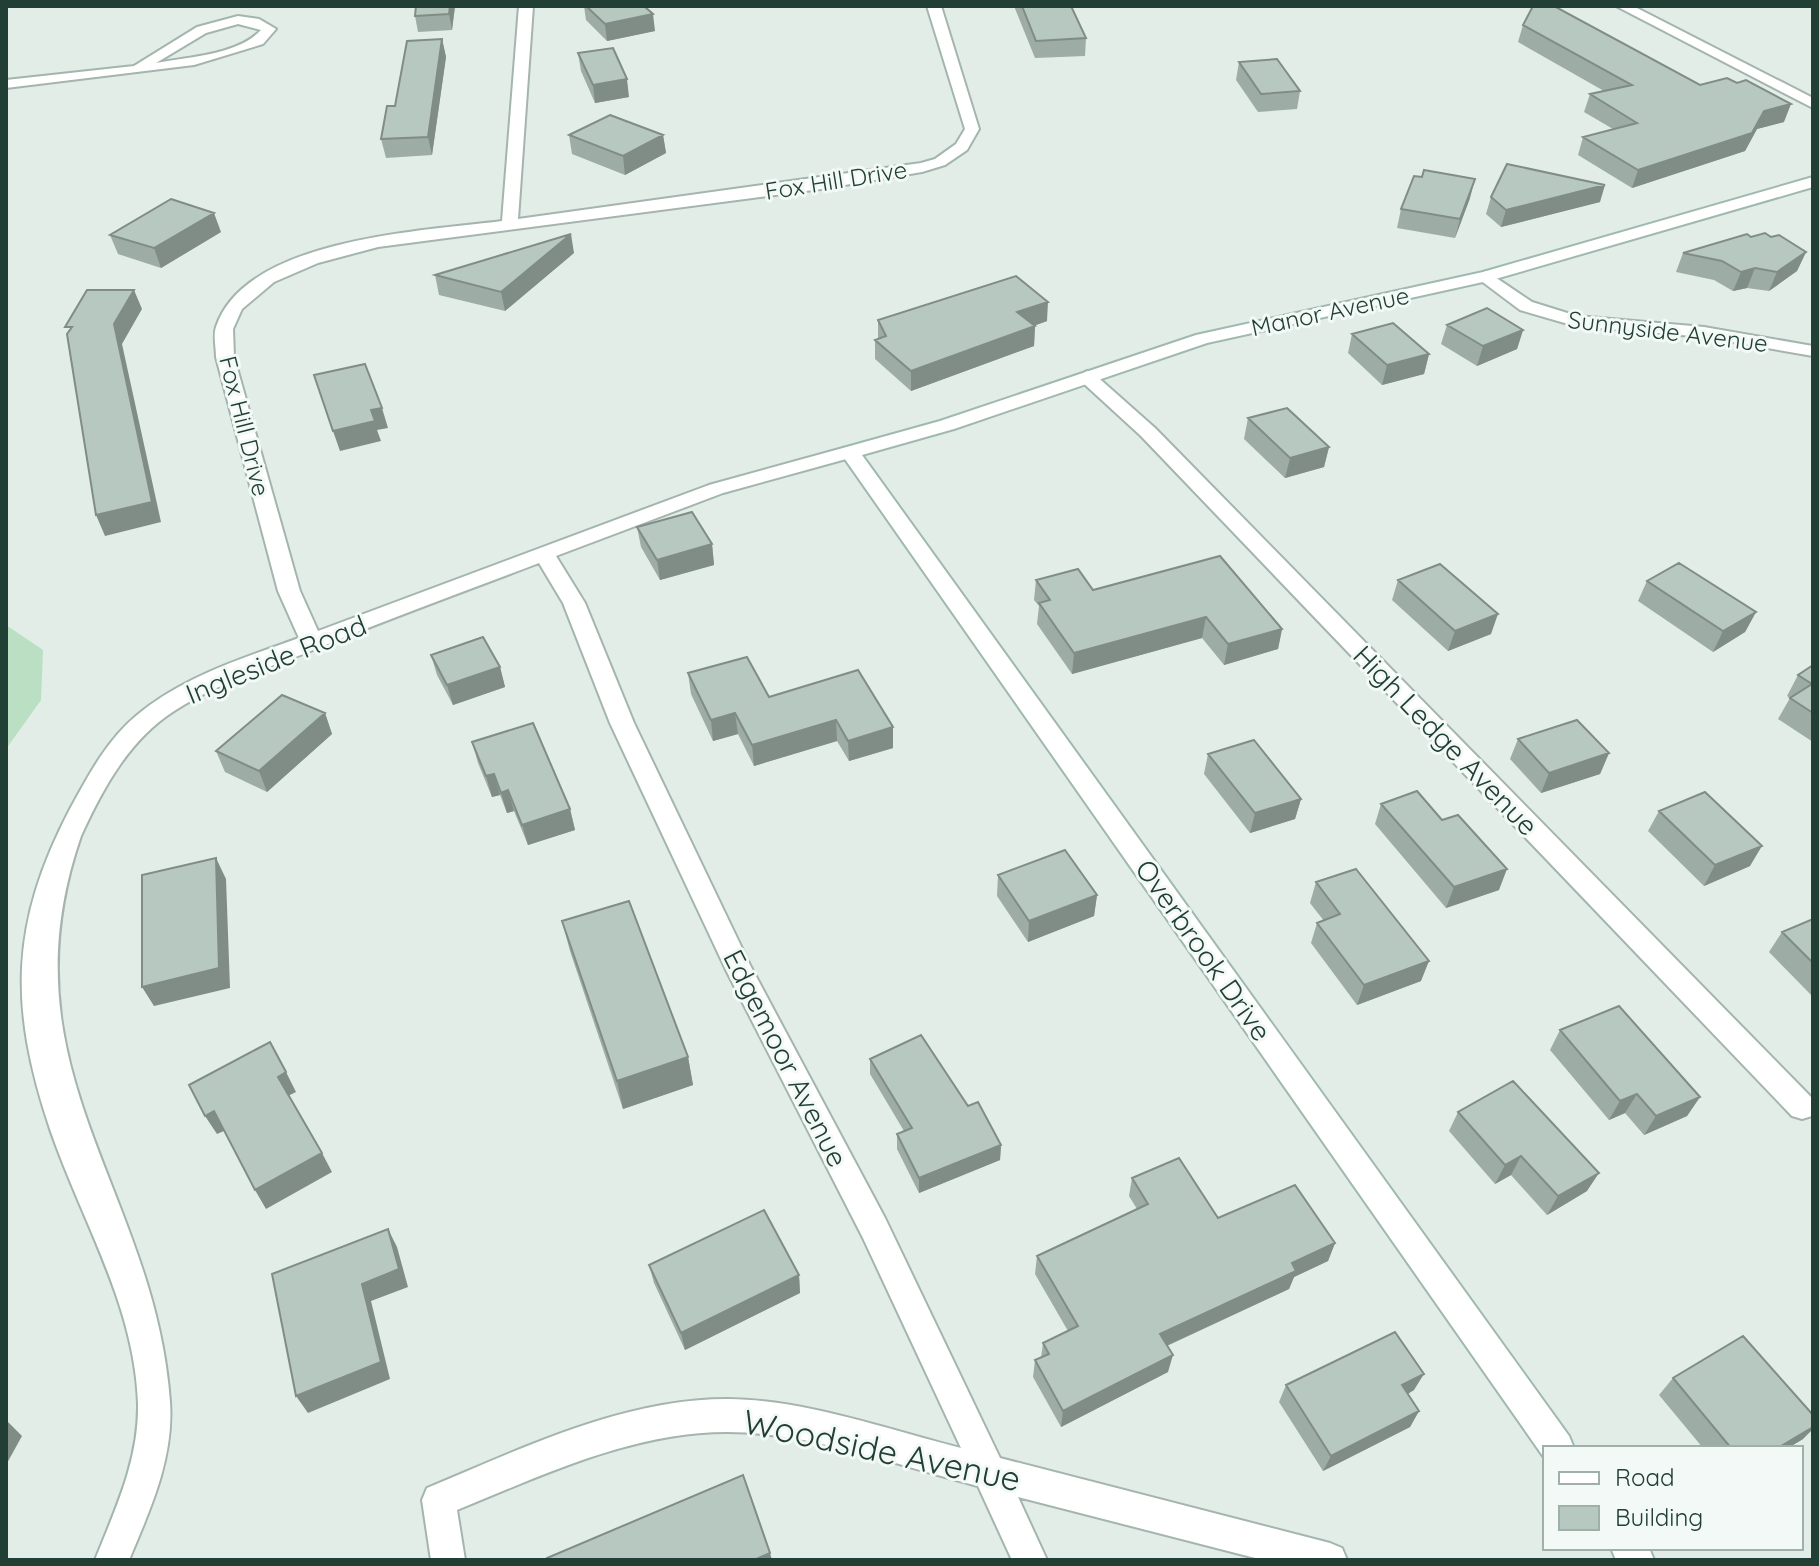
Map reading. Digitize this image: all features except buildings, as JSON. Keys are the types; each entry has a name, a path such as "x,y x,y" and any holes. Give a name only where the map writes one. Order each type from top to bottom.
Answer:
{"street":[{"path":"510,223 526,6"},
{"name":"Fox Hill Drive","path":"312,642 289,591 225,357 224,327 236,304 263,281 310,258 378,242 821,184 940,162 962,147 972,129 957,71 934,6"},
{"path":"1623,6 1813,104"},
{"path":"6,84 139,69 245,48 264,40 269,29 250,19 208,24 177,40 139,69"},
{"name":"Manor Avenue","path":"850,452 947,425 1202,339 1486,276 1813,182"},
{"name":"Sunnyside Avenue","path":"1486,276 1526,306 1575,321 1704,332 1813,351"},
{"name":"High Ledge Avenue","path":"1087,377 1148,432 1802,1107"},
{"name":"Ingleside Road","path":"112,1560 146,1480 155,1412 151,1352 138,1304 61,1118 37,1025 33,984 35,942 44,899 61,851 91,791 129,734 153,713 211,680 716,489 850,452"},
{"name":"Overbrook Drive","path":"850,452 1556,1446"},
{"name":"Edgemoor Avenue","path":"545,555 574,603 622,723 739,970 874,1228 1030,1560"},
{"name":"Woodside Avenue","path":"448,1560 439,1500 604,1436 715,1415 772,1420 812,1428 1330,1560"}],"green space":[{"path":"6,625 43,650 41,700 6,749"}]}
